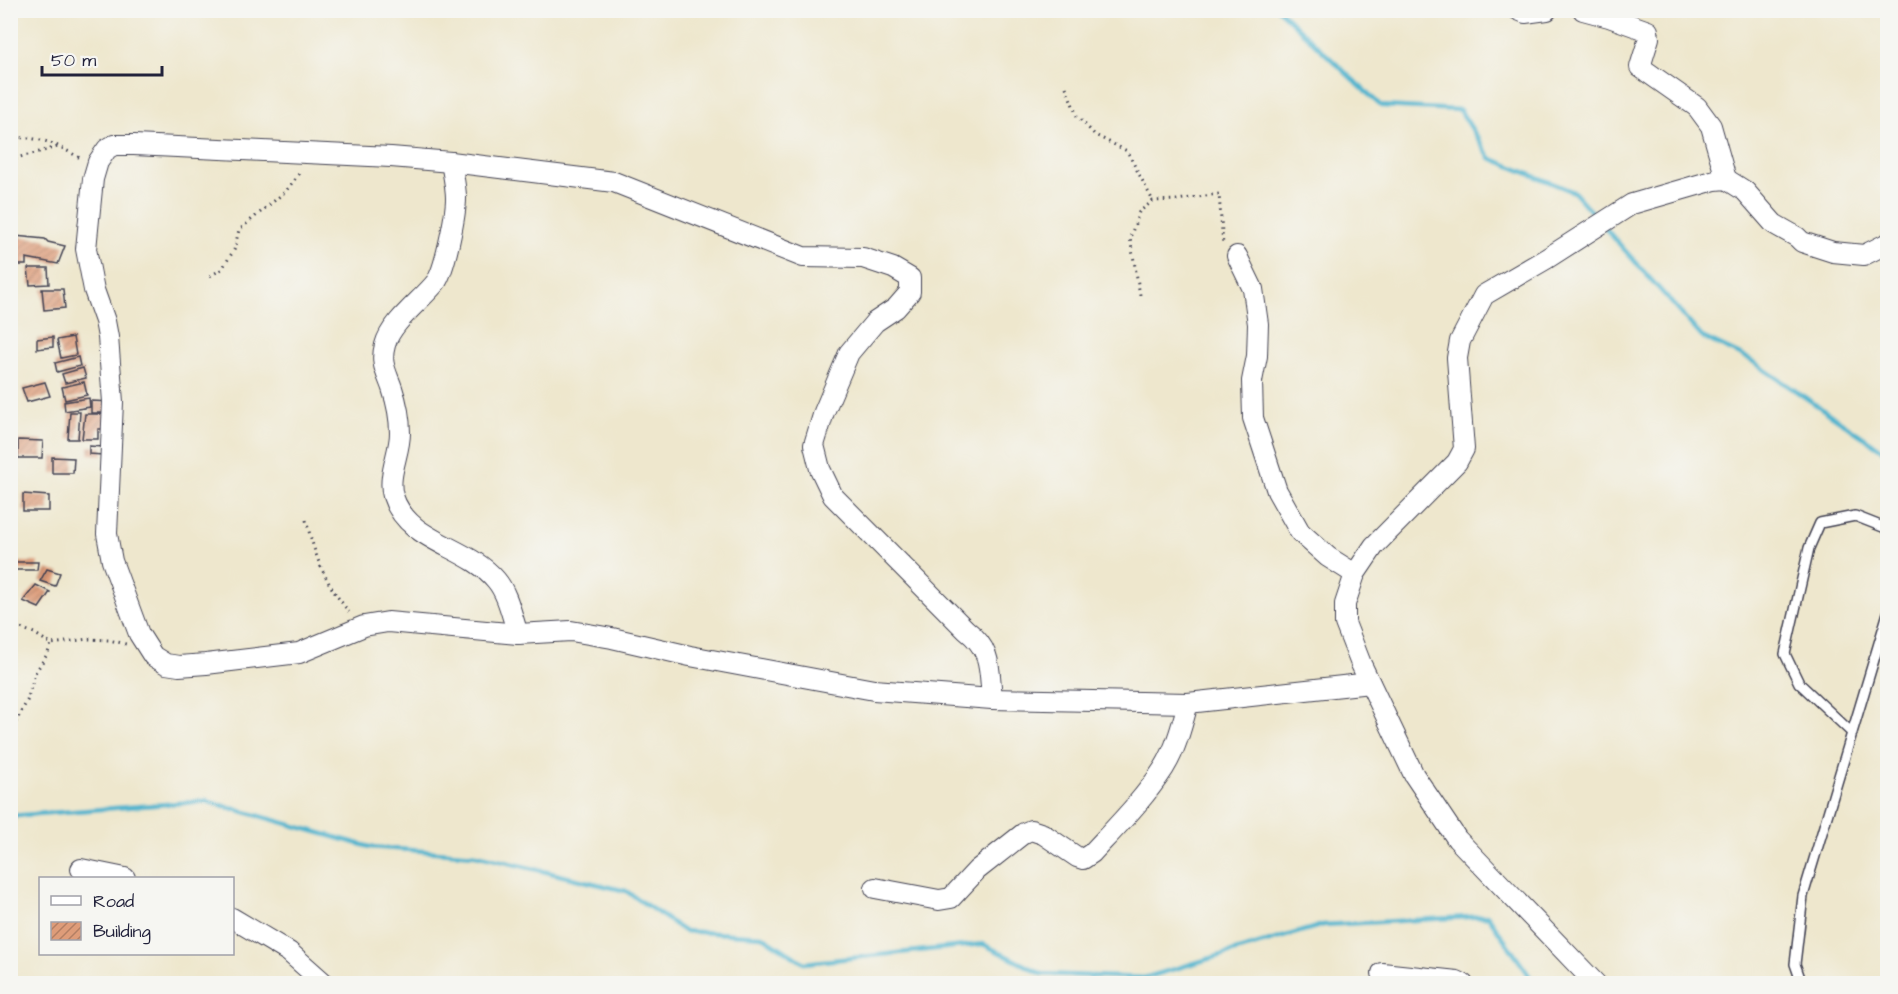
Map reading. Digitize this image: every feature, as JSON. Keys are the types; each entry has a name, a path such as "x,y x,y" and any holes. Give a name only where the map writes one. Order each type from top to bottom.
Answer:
{"street":[{"path":"1518,10 1525,13 1547,10"},
{"path":"1583,10 1648,31 1649,38 1640,67 1697,107 1704,116 1715,135 1726,179"},
{"path":"992,699 987,655 979,640 966,630 833,496 820,469 814,445 824,412 849,353 875,322 896,308 910,292 910,278 893,268 863,258 803,257 614,182 391,157 134,145 114,145 107,149 93,178 86,249 94,290 105,321 110,359 113,402 107,534 112,561 139,634 153,656 166,664 179,666 206,664 299,653 363,627 388,622 518,634 571,631 874,690 992,699 1188,703 1370,683"},
{"path":"451,162 456,199 445,263 438,280 395,327 385,343 382,364 392,387 400,425 392,493 398,508 412,527 487,570 498,582 518,634"},
{"path":"1596,984 1457,839 1414,775 1345,624 1345,604 1355,574 1374,546 1457,462 1464,449 1457,358 1460,341 1484,295 1546,259 1632,204 1716,180 1726,179 1745,191 1774,224 1802,242 1833,252 1864,255 1887,243"},
{"path":"1236,256 1254,289 1258,324 1257,356 1252,381 1254,418 1277,491 1300,532 1328,557 1355,574"},
{"path":"874,888 939,900 951,898 977,870 1031,830 1042,834 1069,853 1083,859 1092,853 1139,801 1165,767 1177,740 1188,703"},
{"path":"81,869 116,877"},
{"path":"234,919 290,952 325,984"},
{"path":"1382,973 1457,981 1463,984"}],"lane":[{"path":"1851,732 1799,682 1785,654 1809,548 1820,523 1855,516 1887,529"},
{"path":"1802,984 1795,964 1803,896 1887,613"}],"path":[{"path":"1066,87 1077,116 1095,135 1127,151 1153,201"},
{"path":"10,135 16,138 36,139 59,147 97,166"},
{"path":"10,162 20,157 59,147"},
{"path":"210,276 222,269 234,250 239,230 286,191 316,153"},
{"path":"1140,295 1130,238 1139,212 1153,201 1219,194 1224,245 1236,256"},
{"path":"306,520 315,555 323,573 334,593 363,627"},
{"path":"10,624 34,633 51,644 87,639 146,646"},
{"path":"10,733 27,701 36,673 51,644"}],"building":[{"path":"15,236 45,239 48,242 65,246 58,264 26,258 26,265 13,265"},
{"path":"28,268 48,268 49,284 30,285"},
{"path":"42,289 63,289 65,308 44,310"},
{"path":"53,337 53,347 37,349 37,339"},
{"path":"73,337 76,355 61,358 57,340"},
{"path":"78,357 80,366 57,372 55,363"},
{"path":"83,368 86,378 65,383 62,374"},
{"path":"10,382 13,382 14,394 10,394"},
{"path":"45,382 50,396 27,402 22,388"},
{"path":"84,382 87,395 65,400 62,387"},
{"path":"89,398 90,407 65,411 64,402"},
{"path":"91,401 112,402 111,413 91,413"},
{"path":"70,412 80,412 78,439 68,439"},
{"path":"85,414 107,414 106,429 98,429 98,439 82,439"},
{"path":"18,440 43,441 42,458 18,458"},
{"path":"89,446 103,447 103,455 89,454"},
{"path":"52,457 74,458 73,473 52,473"},
{"path":"23,494 49,496 49,511 23,511"},
{"path":"10,562 38,562 37,570 10,570"},
{"path":"47,569 60,573 55,586 40,581"},
{"path":"36,585 50,592 39,608 23,601"}],"waterway":[{"path":"1279,10 1381,106 1460,110 1490,158 1574,192 1598,219"},
{"path":"1605,228 1702,337 1749,359 1888,454"},
{"path":"10,816 206,801 370,847 476,855 626,891 684,931 762,936 804,963 983,944 1042,974 1144,978 1323,925 1488,916 1535,984"}]}
